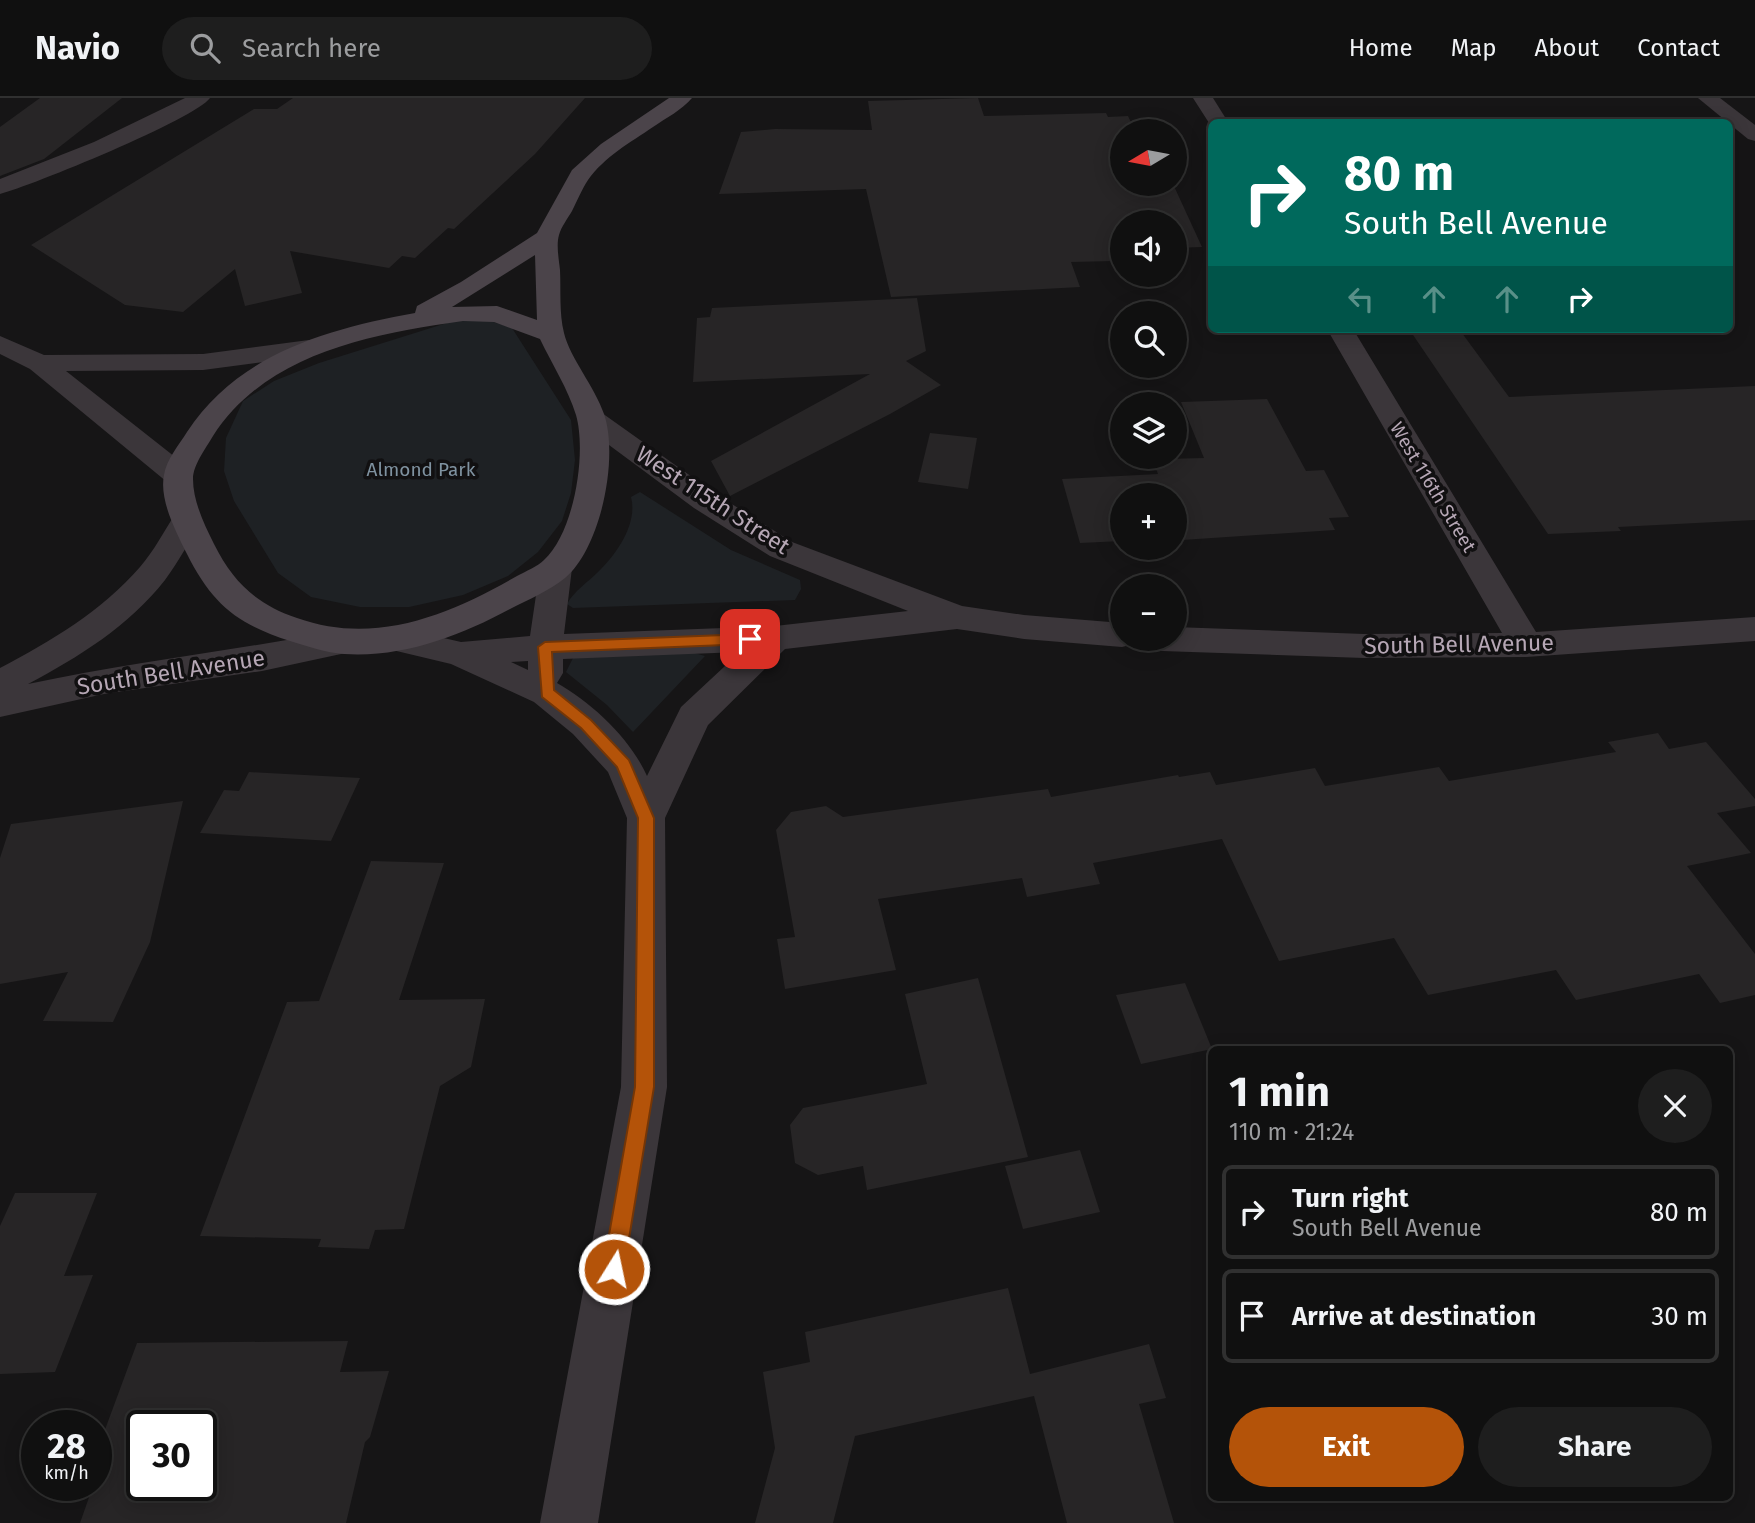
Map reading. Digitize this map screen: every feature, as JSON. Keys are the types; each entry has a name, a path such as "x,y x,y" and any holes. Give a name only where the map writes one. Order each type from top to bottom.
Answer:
{"street":[{"path":"0,187 47,170 146,127 200,98"},
{"path":"408,320 470,287 546,237 580,175 608,148 682,98"},
{"path":"1203,98 1215,119"},
{"path":"1708,98 1755,135"},
{"path":"546,237 551,334 592,419 591,482 586,513 556,568 545,647 547,693"},
{"path":"39,363 203,362 309,348 408,320 463,313 497,314 551,334"},
{"name":"West 116th Street","path":"1341,333 1526,645"},
{"path":"0,344 39,363 178,475"},
{"path":"309,348 257,375 232,393 202,425 178,475 187,520 211,569 227,593 251,612 288,627 343,642 396,639 459,621 505,599 556,568"},
{"name":"West 115th Street","path":"592,419 705,501 781,549 957,617"},
{"name":"South Bell Avenue","path":"0,684 83,637 112,616 153,573 187,520"},
{"path":"460,654 545,647 775,638 957,617 1024,627 1110,634"},
{"name":"South Bell Avenue","path":"1187,640 1364,646 1526,645 1755,629"},
{"path":"646,818 694,717 775,638"},
{"path":"396,639 460,654 547,693 586,724 624,764 646,818 645,1087 569,1523"},
{"name":"South Bell Avenue","path":"0,704 104,681 262,658 343,642"}],"green space":[{"name":"Almond Park","path":"481,318 512,328 571,420 575,460 571,493 562,521 538,552 508,576 463,595 409,607 360,607 311,597 278,573 234,501 224,471 226,438 243,401 274,381 319,363 450,322"},
{"path":"640,492 731,550 800,580 801,589 795,600 573,608 567,604 619,547 629,527 631,497"},
{"path":"687,651 705,656 633,732 607,705 566,672 574,656"}],"building":[{"path":"40,98 122,98 44,159 0,176 0,127"},
{"path":"293,98 585,98 535,154 454,229 448,228 415,258 402,256 389,268 290,251 302,293 245,306 235,269 183,312 125,305 31,245 254,109 277,109"},
{"path":"978,98 984,116 1106,113 1108,117 1128,116 1129,119 1110,119 1110,196 1179,196 1185,210 1110,210 1110,261 1071,262 1080,287 891,297 866,189 719,194 741,132 775,129 872,130 868,101"},
{"path":"1187,214 1202,247 1187,248"},
{"path":"917,298 926,351 906,361 941,385 730,496 711,461 870,374 693,382 697,318 710,317 712,308"},
{"path":"1412,333 1462,333 1509,397 1755,386 1755,520 1618,527 1621,531 1548,534"},
{"path":"1267,399 1306,471 1324,470 1349,517 1329,518 1335,530 1187,540 1187,483 1110,483 1110,542 1080,543 1062,479 1158,474 1156,469 1187,469 1187,458 1204,458 1187,417 1187,402"},
{"path":"930,433 977,438 968,489 918,482"},
{"path":"1658,733 1669,749 1706,742 1755,799 1755,806 1717,813 1751,853 1687,866 1755,954 1755,995 1720,1003 1699,974 1576,1000 1556,970 1428,995 1394,938 1279,961 1222,839 1093,863 1100,884 1027,897 1022,878 878,899 896,970 785,989 777,939 795,937 776,830 791,812 826,806 843,817 1048,789 1051,797 1210,772 1216,785 1315,768 1325,786 1439,767 1449,781 1616,752 1608,742"},
{"path":"249,772 360,778 331,841 200,833 224,790 239,791"},
{"path":"183,801 150,942 113,1022 43,1021 68,972 0,984 0,858 11,824"},
{"path":"371,861 444,863 399,1000 485,999 471,1067 440,1086 404,1229 375,1230 369,1249 318,1247 321,1239 200,1236 287,1002 319,1001"},
{"path":"978,978 1028,1157 867,1190 863,1166 818,1175 795,1163 790,1125 803,1108 927,1084 905,994"},
{"path":"1185,983 1211,1046 1208,1046 1208,1050 1141,1064 1116,995"},
{"path":"1080,1150 1100,1212 1023,1229 1005,1166"},
{"path":"15,1193 97,1193 64,1276 93,1275 55,1372 0,1374 0,1226"},
{"path":"1008,1288 1030,1374 1149,1344 1166,1398 1139,1404 1174,1523 1067,1523 1034,1396 855,1436 833,1523 755,1523 775,1448 763,1372 810,1362 805,1332"},
{"path":"348,1341 340,1372 389,1371 370,1437 365,1442 346,1523 80,1523 88,1501 112,1501 112,1411 137,1343"}],"route":[{"path":"614,1269 645,1087 646,818 624,764 586,724 547,693 545,647 750,639"}]}
